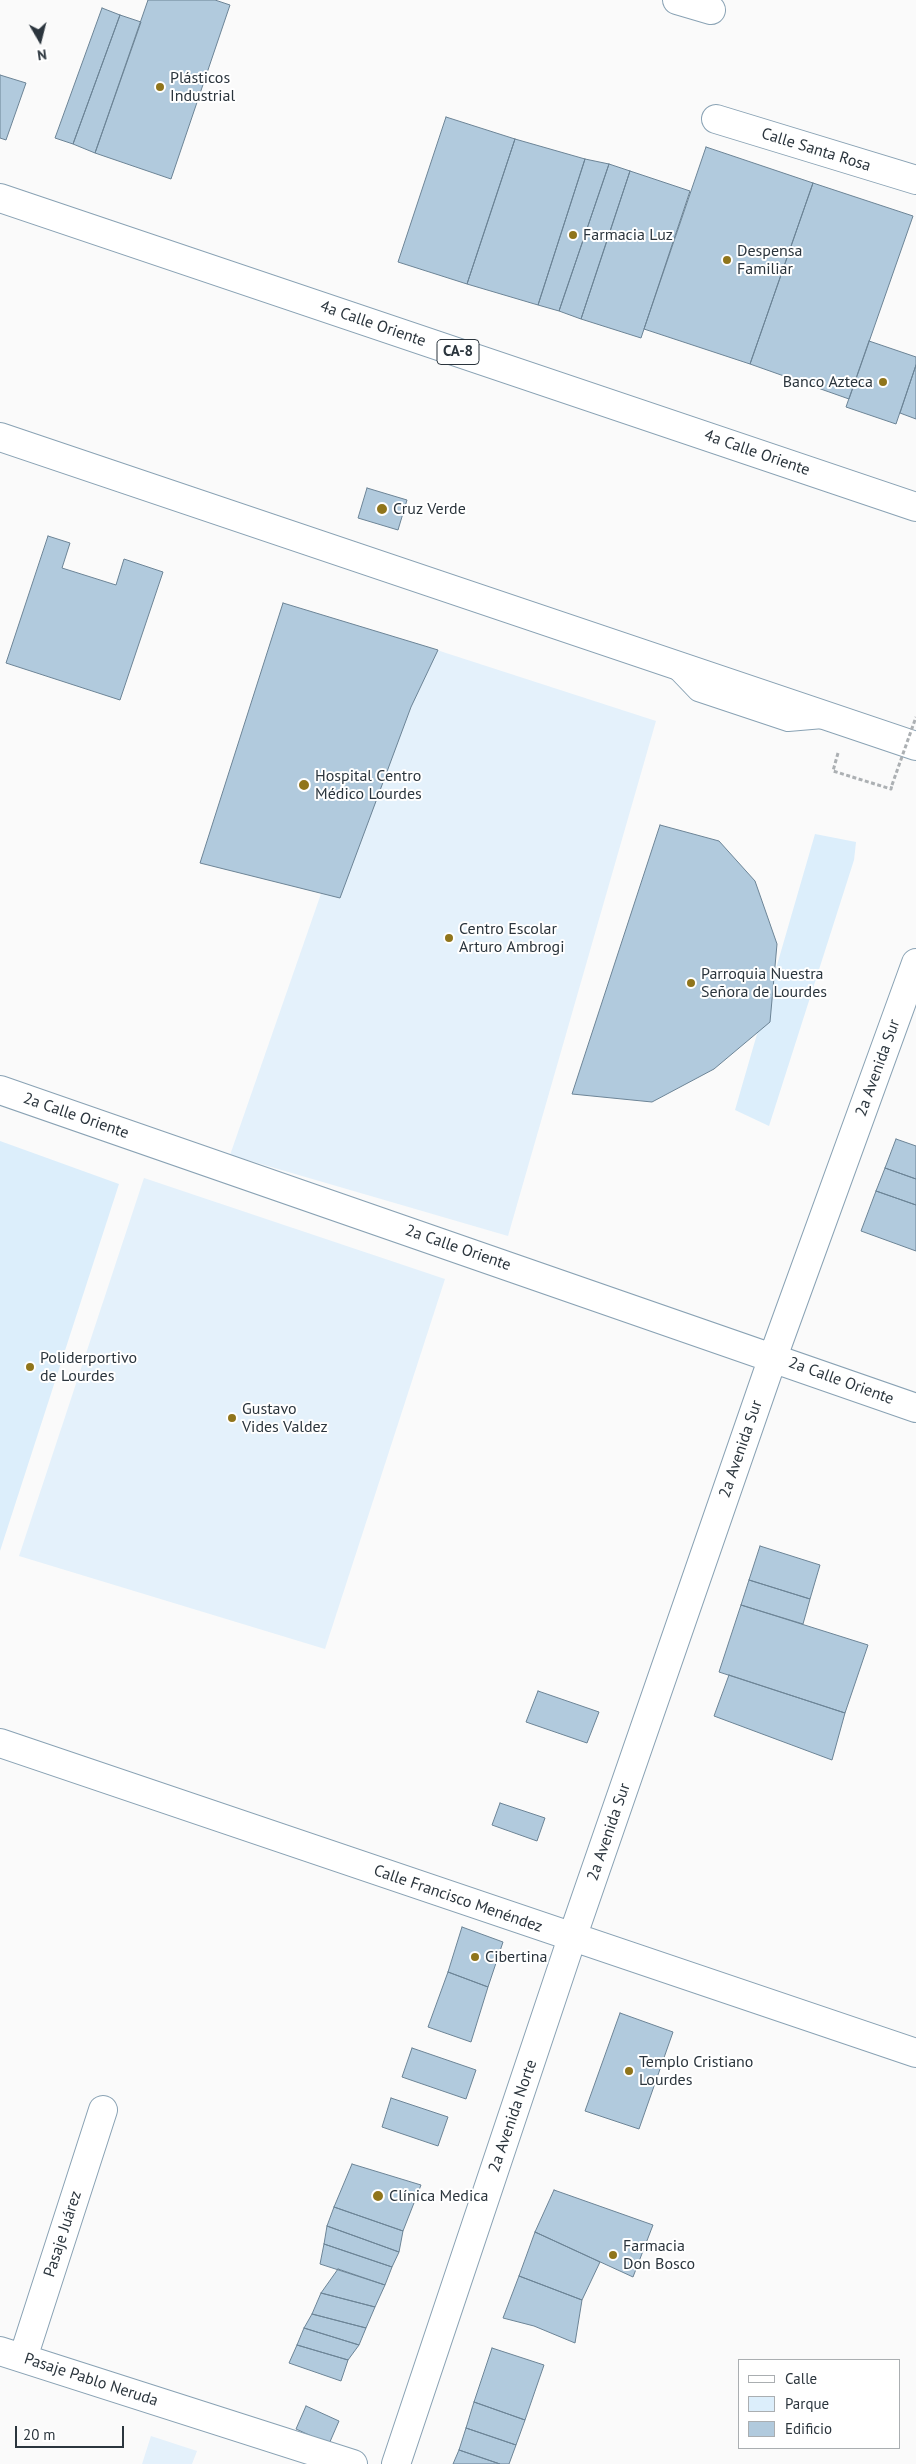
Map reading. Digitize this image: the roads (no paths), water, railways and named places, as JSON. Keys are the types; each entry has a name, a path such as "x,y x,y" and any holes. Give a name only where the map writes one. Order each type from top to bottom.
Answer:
{"main road":[{"path":"677,0 711,10"},
{"name":"Calle Santa Rosa","path":"716,119 916,180"},
{"name":"4a Calle Oriente","path":"0,198 916,507"},
{"path":"0,438 916,746"},
{"name":"2a Avenida Sur","path":"572,1938 773,1357 916,963"},
{"name":"2a Calle Oriente","path":"0,1090 916,1408"},
{"name":"Calle Francisco Menéndez","path":"0,1743 916,2054"},
{"name":"2a Avenida Norte","path":"396,2464 572,1938"},
{"name":"Pasaje Juárez","path":"12,2355 103,2110"},
{"name":"Pasaje Pablo Neruda","path":"12,2355 353,2464"}],"place":[{"name":"Plásticos Industrial","path":"160,87"},
{"name":"Farmacia Luz","path":"573,235"},
{"name":"Despensa Familiar","path":"727,260"},
{"name":"Banco Azteca","path":"883,382"},
{"name":"Cruz Verde","path":"382,509"},
{"name":"Hospital Centro Médico Lourdes","path":"304,785"},
{"name":"Centro Escolar Arturo Ambrogi","path":"449,938"},
{"name":"Parroquia Nuestra Señora de Lourdes","path":"691,983"},
{"name":"Poliderportivo de Lourdes","path":"30,1367"},
{"name":"Gustavo Vides Valdez","path":"232,1418"},
{"name":"Cibertina","path":"475,1957"},
{"name":"Templo Cristiano Lourdes","path":"629,2071"},
{"name":"Clínica Medica","path":"378,2196"},
{"name":"Farmacia Don Bosco","path":"613,2255"}]}
